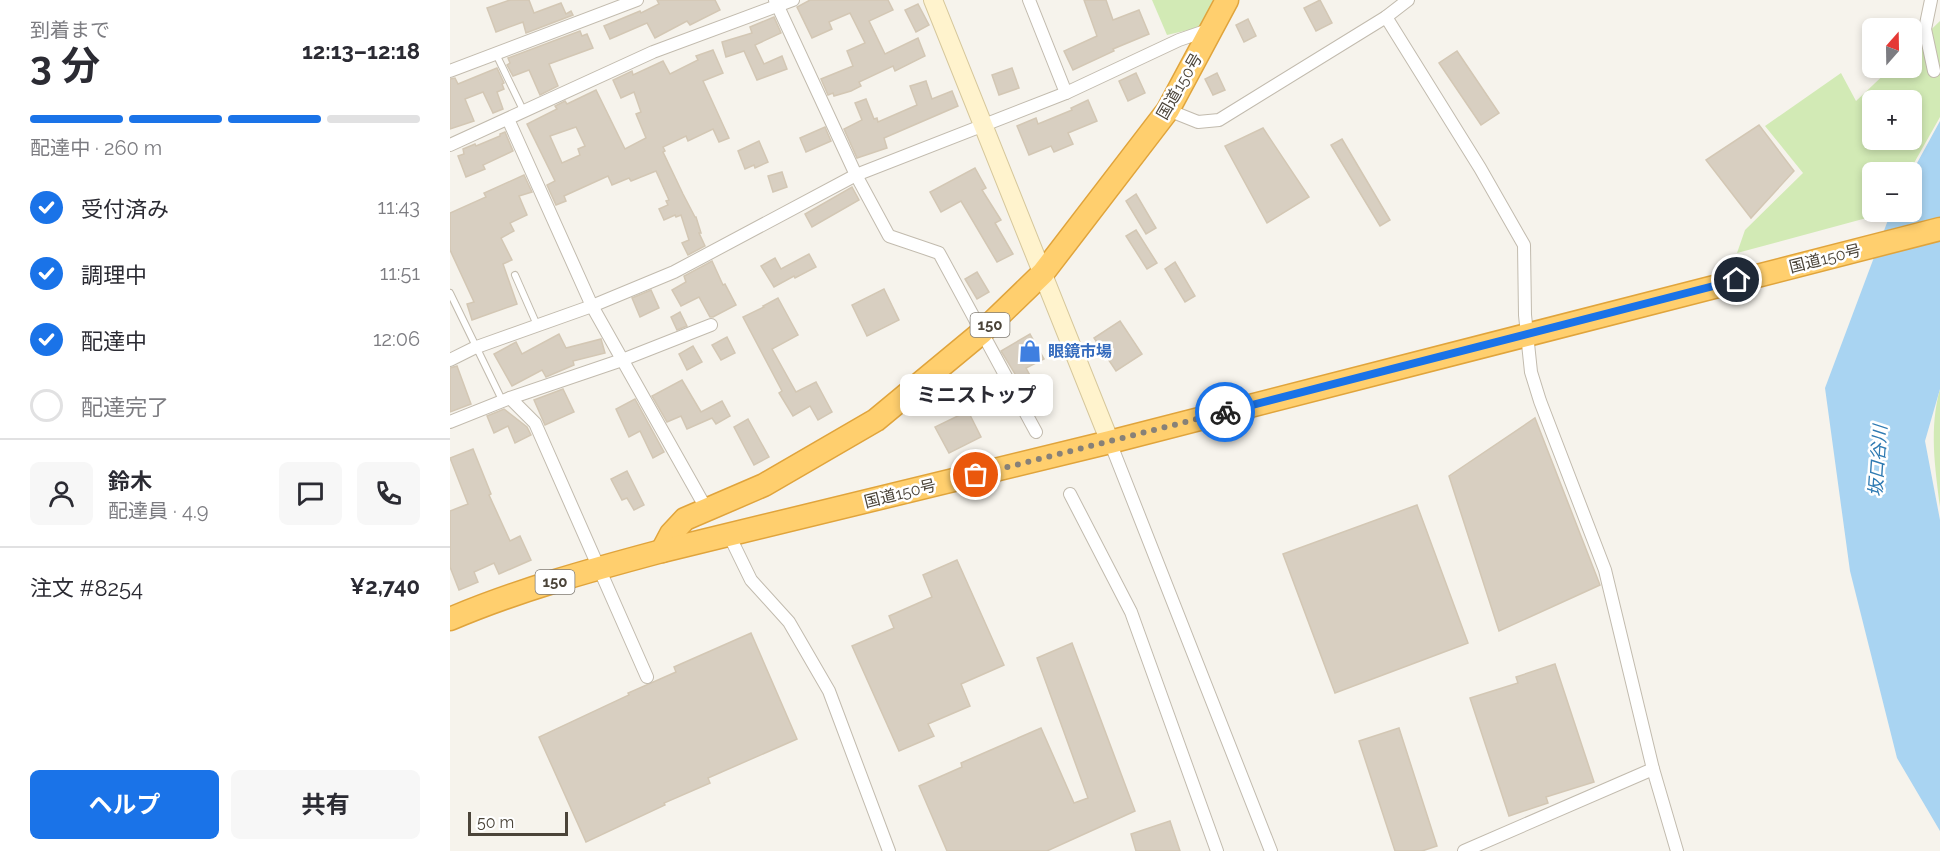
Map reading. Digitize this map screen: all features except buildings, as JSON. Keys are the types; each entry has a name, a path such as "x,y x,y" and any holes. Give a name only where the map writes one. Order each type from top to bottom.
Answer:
{"highway":[{"name":"国道150号","path":"662,551 671,534 685,519 764,485 876,420 981,333 1043,273 1168,110 1227,0"},
{"name":"国道150号","path":"450,619 598,568 662,551 1110,442 1940,229"}],"street":[{"path":"451,69 637,0"},
{"path":"450,145 653,52 776,3 793,0"},
{"path":"933,0 1271,851"},
{"path":"1029,0 1066,93"},
{"path":"1168,110 1198,122 1219,120 1386,17 1408,0"},
{"path":"1931,0 1925,29 1934,71"},
{"path":"776,3 856,175 889,236 939,253 1036,432"},
{"path":"1386,17 1480,168 1524,245 1531,372 1605,570 1653,769 1677,851"},
{"path":"450,360 476,347 592,306 674,272 856,175 1066,93 1179,40 1212,28"},
{"path":"508,119 592,306 706,510"},
{"path":"450,422 622,360 711,325"},
{"path":"506,400 535,423 647,677"},
{"path":"1070,494 1131,612 1217,851"},
{"path":"729,535 751,580 789,622 829,691 889,851"},
{"path":"1464,851 1653,769"}],"lane":[{"path":"496,54 524,112"},
{"path":"515,275 537,326"},
{"path":"450,293 476,347 506,400"}],"green space":[{"path":"1152,0 1213,0 1201,27 1167,35"},
{"path":"1940,21 1940,117 1922,149 1922,90 1868,90 1880,78 1922,78 1922,38"},
{"path":"1841,73 1856,101 1862,95 1862,150 1921,150 1915,162 1862,162 1862,219 1737,253 1745,230 1803,173 1765,126"},
{"path":"1940,389 1940,507 1934,433"}],"water":[{"name":"坂口谷川","path":"1940,121 1940,389 1925,441 1940,520 1940,831 1897,758 1850,571 1825,388 1887,222 1922,222 1922,162 1918,162"}],"way so far":[{"path":"976,475 1225,412"}],"place":[{"name":"眼鏡市場","path":"1030,351"},
{"name":"ミニストップ","path":"976,475"}],"route":[{"path":"1225,412 1737,280"}]}
